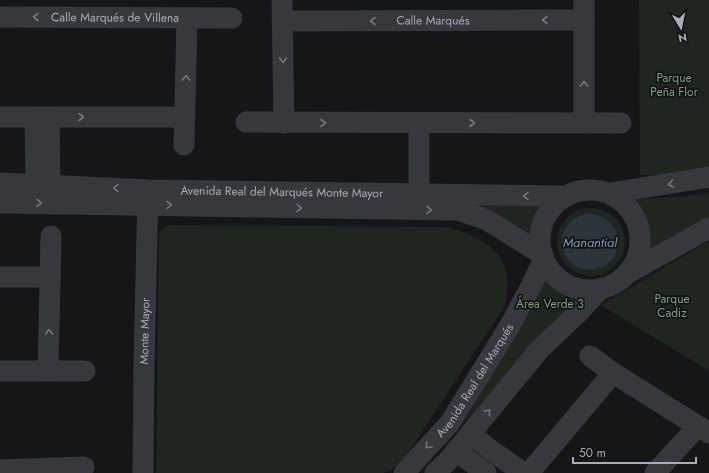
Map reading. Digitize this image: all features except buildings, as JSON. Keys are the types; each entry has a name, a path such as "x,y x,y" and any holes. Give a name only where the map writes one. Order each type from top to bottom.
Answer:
{"street":[{"path":"282,0 284,123"},
{"path":"584,10 584,123"},
{"name":"Calle Marqués","path":"283,21 584,10"},
{"name":"Calle Marqués de Villena","path":"0,17 187,18 184,144"},
{"path":"187,18 232,18"},
{"path":"0,117 185,117"},
{"path":"42,117 43,185"},
{"path":"246,122 621,123"},
{"path":"426,123 426,194"},
{"path":"709,177 610,193 595,190 580,190 565,196 553,205 545,217 541,230 540,245 543,257 551,271 561,280 573,287 587,290 601,288 616,283 628,273 709,228"},
{"name":"Avenida Real del Marqués Monte Mayor","path":"0,183 43,185 148,197 458,210 487,220 543,257"},
{"path":"610,193 624,202 634,214 640,228 641,244 637,259 628,273"},
{"name":"Avenida Real del Marqués Monte Mayor","path":"0,203 148,197 426,194 565,196"},
{"name":"Monte Mayor","path":"143,473 148,197"},
{"path":"48,371 51,236"},
{"name":"Avenida Real del Marqués","path":"404,473 450,423 509,327 528,292 543,257"},
{"path":"0,277 50,277"},
{"name":"Avenida Real del Marqués","path":"435,473 470,434 539,350 580,311 601,288"},
{"path":"590,356 613,374 703,429 655,473"},
{"path":"0,371 85,371"},
{"path":"529,473 613,374"},
{"path":"470,434 524,473"},
{"path":"456,450 486,473"},
{"path":"0,470 50,471 84,467"}],"green space":[{"name":"Parque Peña Flor","path":"639,0 709,0 709,170 674,175 640,175"},
{"path":"709,193 709,221 652,251 649,249 649,232 646,220 635,202 637,199 688,196"},
{"path":"551,202 540,221 535,243 451,204"},
{"name":"Manantial","path":"591,208 604,211 615,218 622,229 625,242 622,255 615,266 604,273 591,276 578,273 567,266 560,255 557,242 560,229 567,218 578,211"},
{"path":"170,225 445,227 471,235 491,248 499,257 504,267 507,279 507,296 503,309 410,450 399,464 392,469 383,473 156,473 159,233"},
{"name":"Parque Cadiz","path":"709,241 709,371 601,305"},
{"name":"Área Verde 3","path":"545,271 559,285 569,290 587,295 463,425"}],"water":[{"name":"Manantial","path":"584,214 596,214 606,218 614,226 618,236 618,248 614,258 606,266 596,270 584,270 574,266 566,258 562,248 562,236 566,226 574,218"}]}
